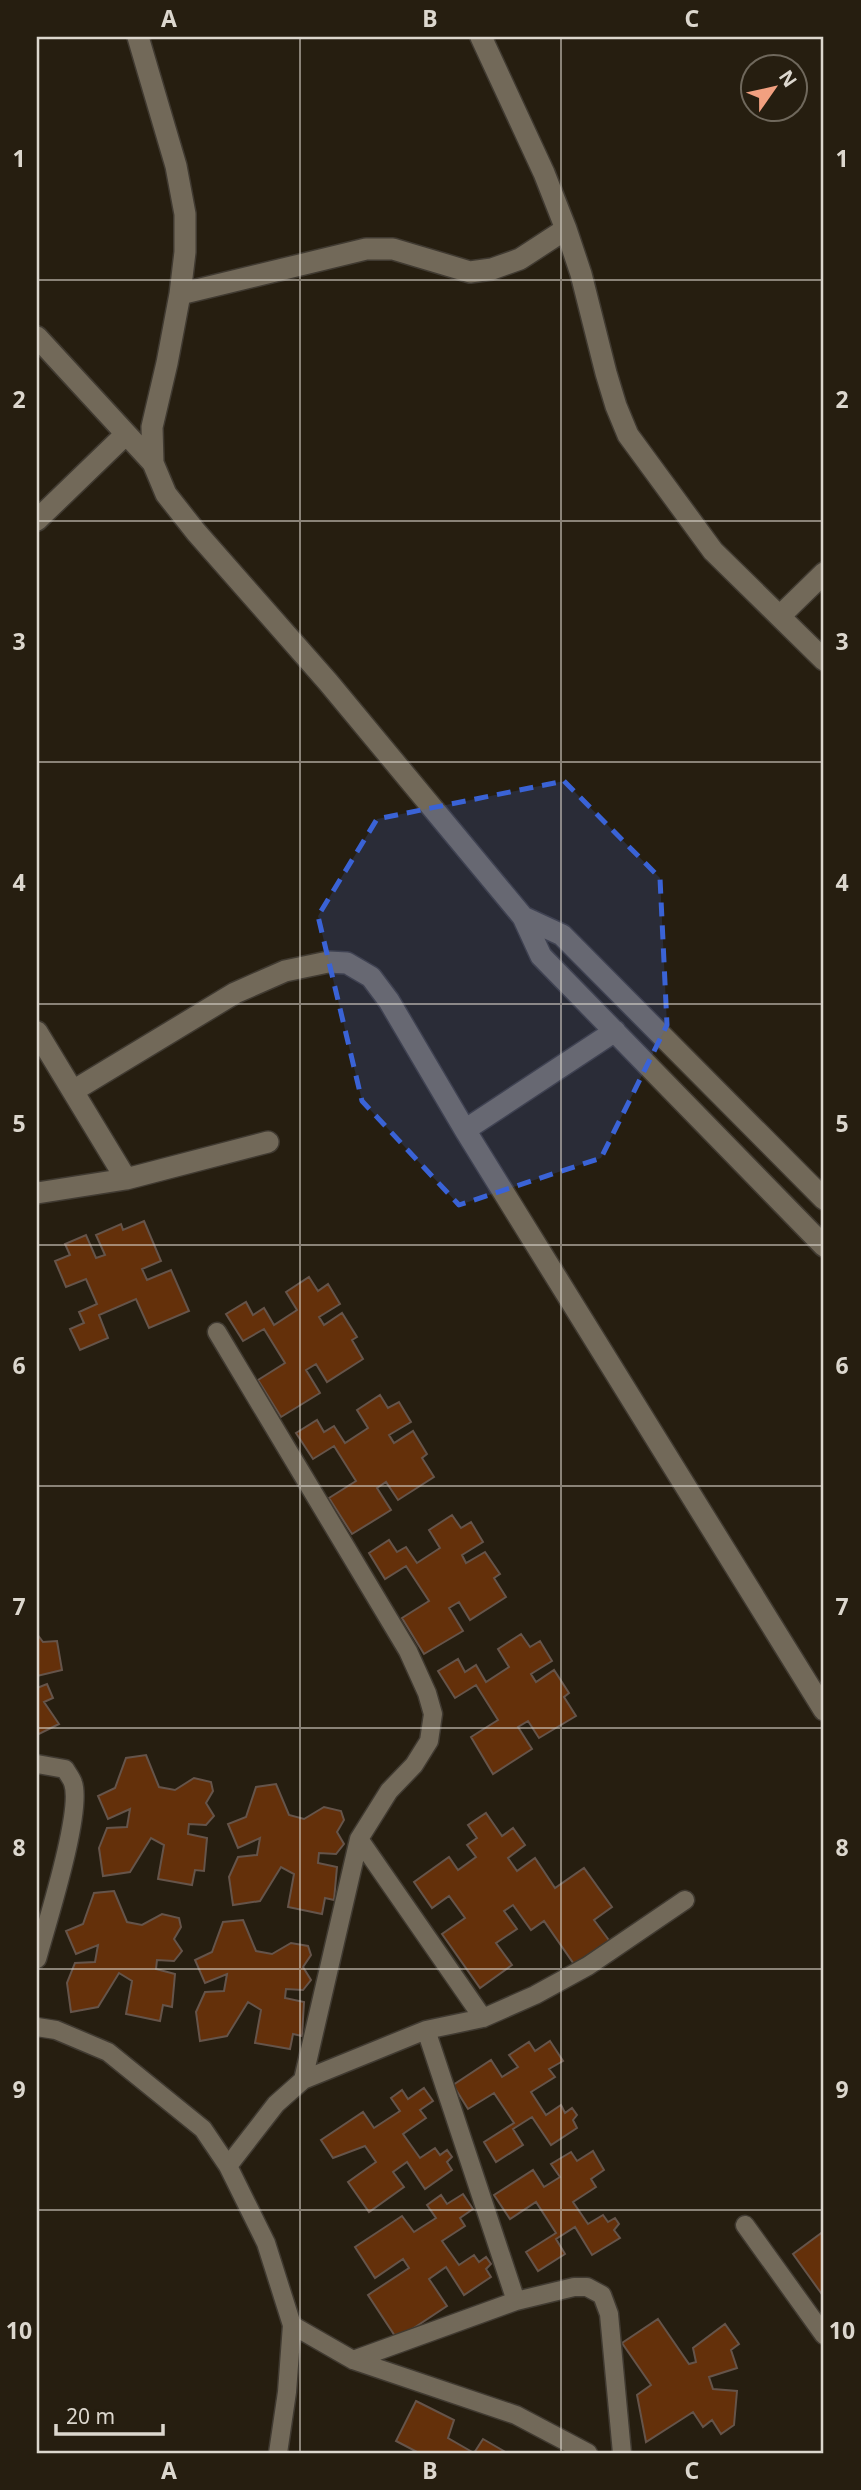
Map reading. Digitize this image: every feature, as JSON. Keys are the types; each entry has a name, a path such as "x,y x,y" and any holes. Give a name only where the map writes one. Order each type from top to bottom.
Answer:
{"street":[{"path":"138,37 176,166 185,214 185,252 180,294 152,427 153,463"},
{"path":"481,37 544,173 566,229 581,274 606,373 628,435 713,551 824,660"},
{"path":"180,294 366,249 393,249 470,272 492,269 520,259 566,229"},
{"path":"37,337 153,463 166,494 196,531 328,682 523,917 541,956 824,1246"},
{"path":"37,520 126,434"},
{"path":"780,616 824,573"},
{"path":"523,917 562,935 824,1199"},
{"path":"73,1091 235,993 285,971 328,961 347,963 371,977 389,1002 465,1130 824,1710"},
{"path":"37,1031 126,1178"},
{"path":"465,1130 615,1031"},
{"path":"37,1193 126,1178 268,1142"}],"lane":[{"path":"218,1332 408,1651 427,1693 433,1714 429,1741 414,1765 388,1791 359,1839 303,2080"},
{"path":"37,1764 65,1769 74,1784 75,1801 72,1828 37,1959"},
{"path":"359,1839 483,2018"},
{"path":"228,2166 276,2104 303,2080 426,2030 483,2018 536,1995 588,1966 685,1900"},
{"path":"37,2027 56,2030 108,2052 203,2129 228,2166 266,2243 292,2325 287,2392 278,2453"},
{"path":"426,2030 516,2301"},
{"path":"745,2225 824,2335"},
{"path":"353,2360 516,2301 574,2287 587,2287 602,2295 609,2314 622,2453"},
{"path":"292,2325 353,2360 516,2415 588,2453"}],"highlighted area":[{"path":"564,781 660,878 667,1025 601,1158 459,1205 362,1101 318,916 377,819"}],"building":[{"path":"144,1221 161,1261 142,1269 147,1280 171,1270 189,1311 149,1328 136,1299 99,1315 108,1338 80,1350 70,1329 84,1323 79,1312 97,1304 86,1279 66,1287 55,1261 70,1255 65,1244 86,1235 96,1258 105,1255 96,1235 121,1224 123,1230"},
{"path":"309,1277 318,1291 328,1284 340,1304 319,1317 324,1325 342,1313 357,1337 352,1340 363,1359 327,1382 316,1364 306,1370 320,1393 281,1417 258,1380 285,1363 264,1329 243,1341 226,1314 246,1302 253,1315 264,1308 274,1325 297,1310 286,1292"},
{"path":"380,1395 388,1408 399,1402 411,1422 389,1435 394,1443 413,1431 427,1454 422,1458 434,1477 398,1500 386,1482 377,1488 391,1510 352,1534 329,1498 356,1481 334,1446 313,1459 296,1433 317,1420 324,1432 334,1426 345,1443 368,1428 357,1410"},
{"path":"452,1515 461,1528 471,1522 483,1542 462,1555 466,1563 485,1552 500,1574 494,1578 506,1597 470,1620 459,1602 449,1608 463,1631 424,1654 402,1618 429,1601 406,1566 385,1579 369,1553 389,1540 397,1552 406,1547 417,1563 440,1548 429,1530"},
{"path":"37,1634 43,1642 57,1641 62,1670 37,1676"},
{"path":"521,1634 530,1647 540,1641 552,1661 531,1674 536,1682 554,1670 569,1693 564,1697 576,1716 539,1738 528,1721 518,1727 532,1749 493,1774 471,1737 498,1720 476,1685 455,1698 438,1671 458,1659 465,1672 476,1665 486,1682 509,1667 498,1649"},
{"path":"47,1684 53,1698 44,1702 59,1724 37,1735 37,1688"},
{"path":"146,1755 159,1787 175,1790 194,1778 211,1782 213,1791 206,1803 214,1816 206,1825 189,1824 188,1834 207,1838 204,1871 195,1870 192,1885 158,1879 164,1845 151,1838 130,1872 103,1876 99,1848 107,1828 127,1827 130,1809 108,1819 98,1796 115,1788 126,1758"},
{"path":"276,1784 289,1815 304,1819 324,1807 341,1811 344,1820 337,1832 344,1844 336,1854 319,1853 318,1863 337,1867 334,1900 325,1898 322,1914 288,1907 294,1874 281,1867 260,1901 233,1905 229,1877 238,1857 257,1855 260,1838 238,1848 228,1824 246,1817 256,1787"},
{"path":"486,1813 502,1836 513,1828 525,1845 508,1858 517,1871 535,1858 555,1888 584,1868 612,1907 594,1920 611,1943 576,1967 544,1921 531,1930 513,1905 504,1911 517,1929 496,1943 512,1965 480,1988 442,1934 465,1918 449,1896 432,1908 414,1882 449,1857 458,1870 476,1857 467,1845 477,1838 468,1825"},
{"path":"114,1891 127,1922 142,1925 162,1914 179,1918 181,1927 174,1939 182,1951 174,1961 157,1960 156,1969 175,1974 172,2007 163,2005 160,2021 126,2014 132,1981 119,1973 98,2007 71,2012 67,1983 75,1963 95,1962 98,1945 76,1954 66,1931 83,1924 94,1893"},
{"path":"243,1920 256,1951 272,1954 291,1943 308,1946 311,1955 303,1967 311,1980 303,1990 286,1989 285,1998 304,2002 302,2036 293,2034 290,2049 255,2043 261,2010 248,2002 227,2036 200,2041 196,2012 205,1992 224,1991 227,1974 205,1983 195,1960 212,1952 223,1922"},
{"path":"550,2041 563,2061 549,2069 555,2077 531,2092 546,2115 561,2105 565,2113 572,2108 577,2115 573,2120 577,2128 551,2145 532,2117 513,2129 523,2145 496,2162 484,2142 514,2123 494,2093 468,2109 453,2085 491,2060 502,2077 518,2067 509,2055 529,2042 535,2051"},
{"path":"424,2088 433,2101 420,2110 426,2118 403,2134 420,2158 435,2148 440,2155 447,2150 452,2157 447,2162 452,2170 425,2189 407,2162 393,2172 404,2187 369,2212 348,2182 376,2162 365,2146 333,2158 321,2140 363,2112 374,2128 400,2111 391,2098 402,2090 408,2099"},
{"path":"593,2151 604,2170 591,2179 596,2187 573,2202 588,2224 603,2215 608,2222 615,2218 619,2224 614,2230 620,2238 592,2255 575,2227 556,2239 565,2254 538,2271 526,2252 556,2233 536,2202 510,2219 494,2195 533,2170 544,2187 560,2177 551,2164 571,2152 577,2161"},
{"path":"463,2194 473,2209 460,2218 465,2226 442,2241 459,2265 474,2255 479,2262 486,2257 491,2264 486,2269 491,2277 464,2295 446,2267 429,2279 447,2306 397,2339 368,2295 409,2268 403,2259 375,2278 355,2247 402,2216 414,2232 436,2218 427,2205 441,2195 447,2204"},
{"path":"824,2231 824,2290 821,2293 793,2254"},
{"path":"658,2319 689,2364 696,2362 693,2348 725,2324 739,2344 731,2350 737,2368 709,2377 713,2389 737,2391 734,2425 721,2434 712,2420 703,2427 693,2412 646,2442 637,2395 651,2385 622,2343"},
{"path":"416,2401 454,2420 448,2438 474,2453 419,2453 396,2441"},
{"path":"483,2439 507,2453 474,2453"}]}
